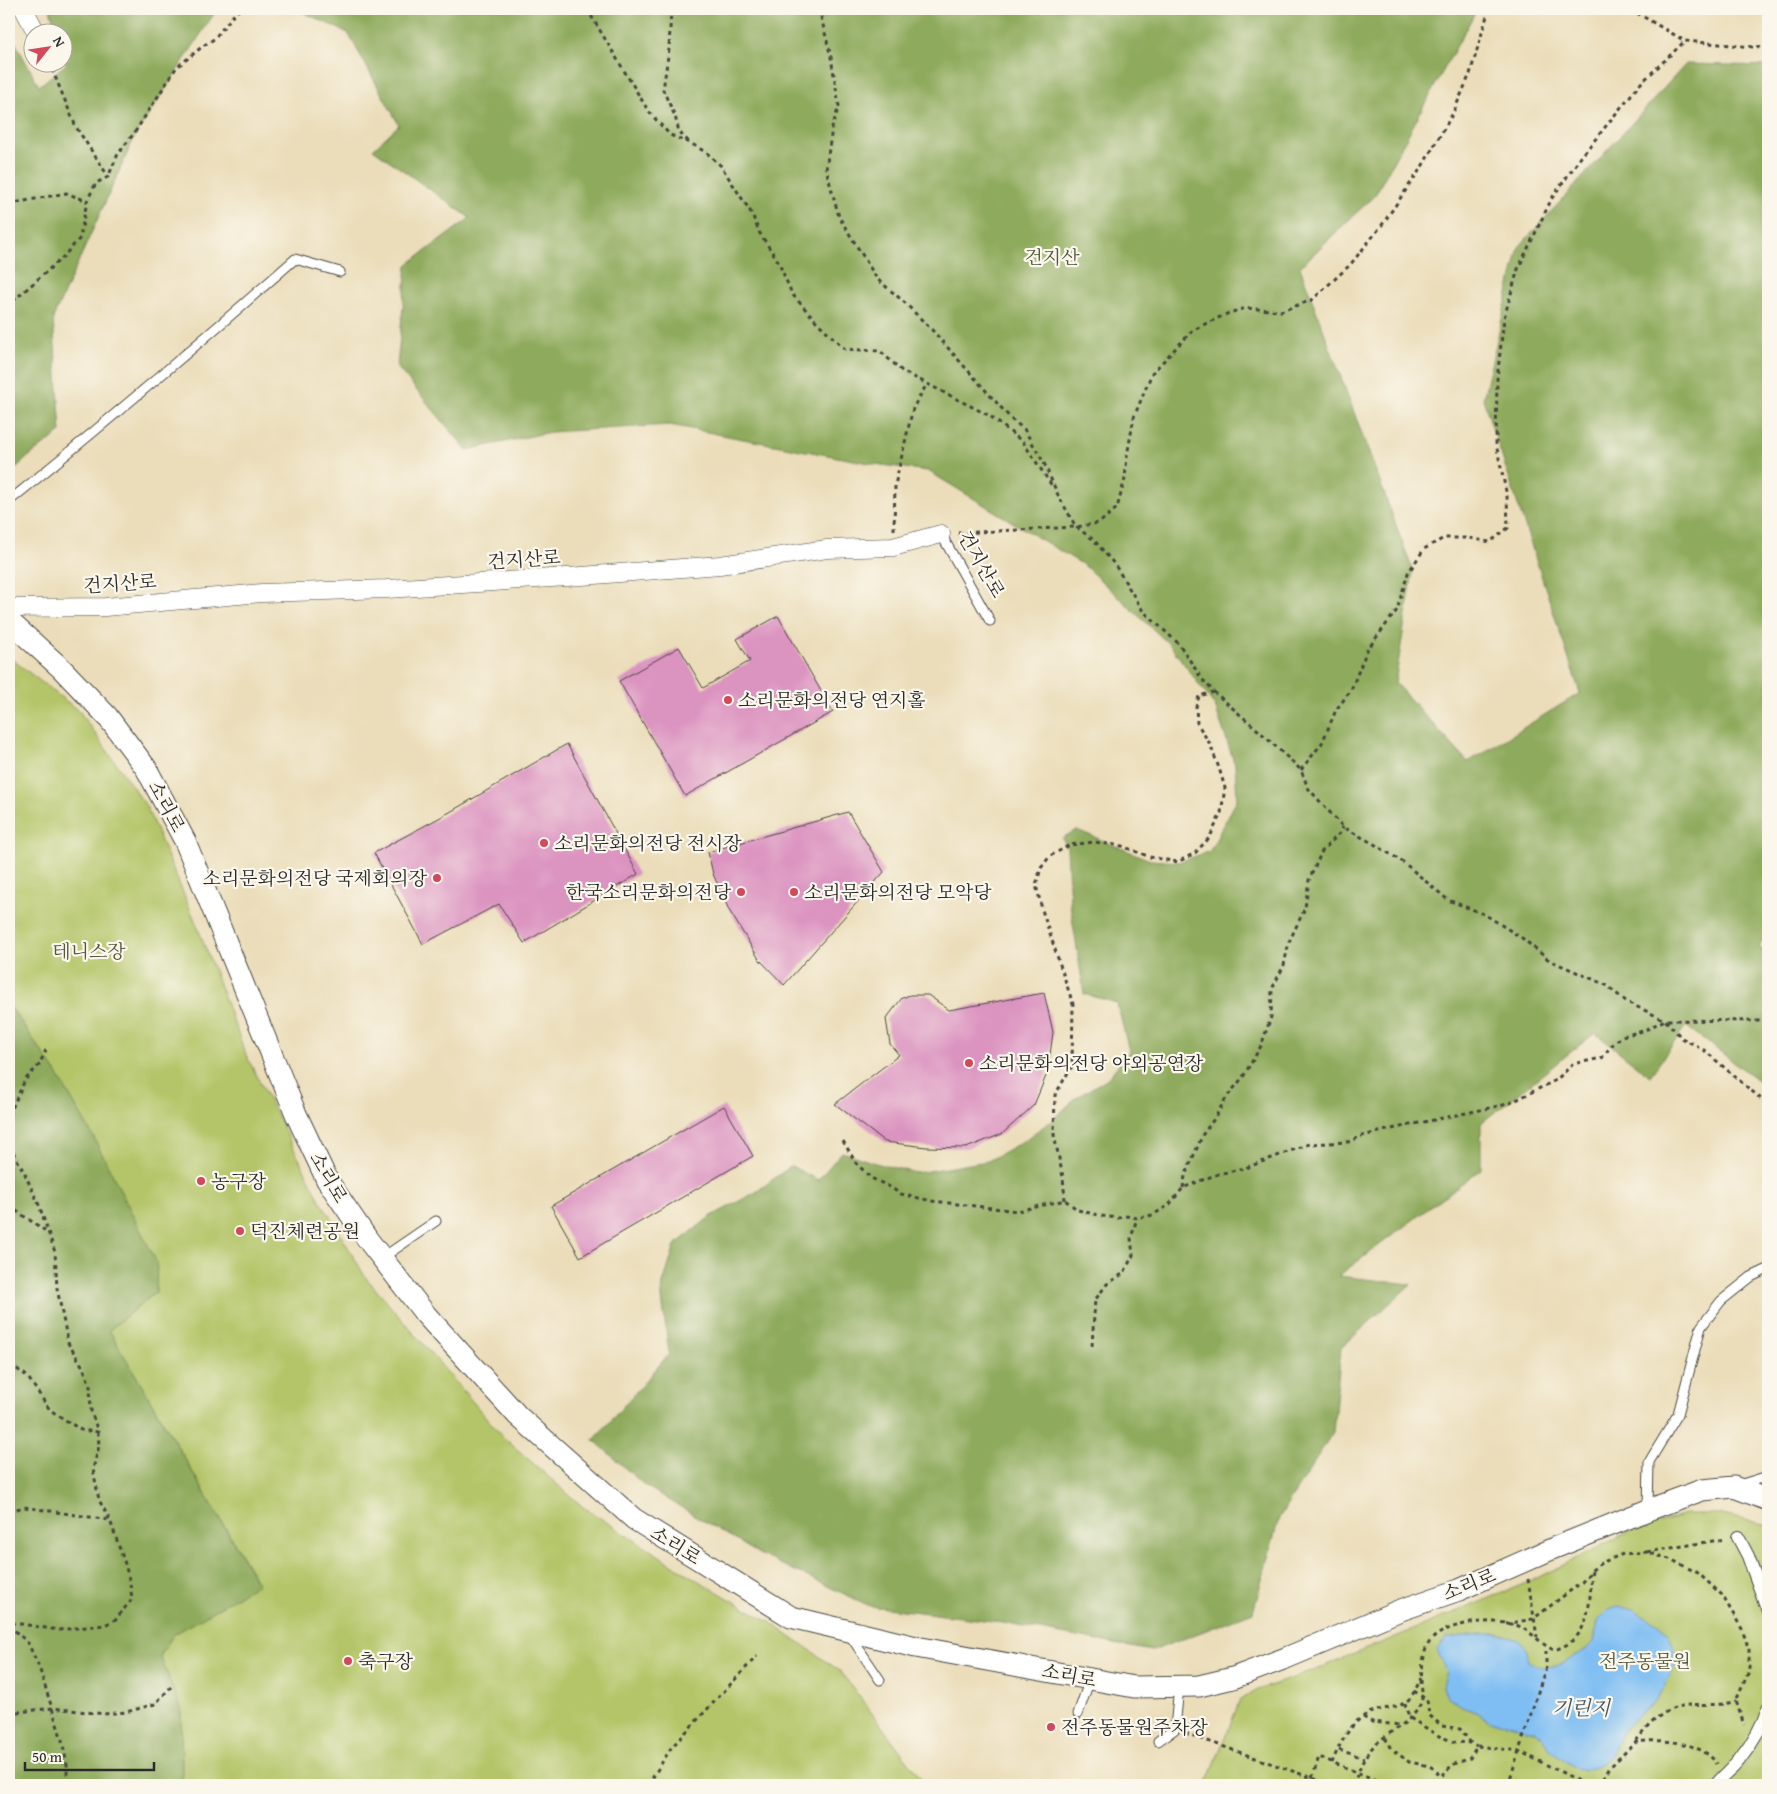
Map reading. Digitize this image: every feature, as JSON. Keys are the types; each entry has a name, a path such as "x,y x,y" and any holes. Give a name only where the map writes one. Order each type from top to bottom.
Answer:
{"street":[{"path":"24,9 31,22"},
{"name":"건지산로","path":"9,608 105,607 262,593 386,589 582,576 720,565 827,549 893,547 940,534"},
{"name":"소리로","path":"9,621 62,669 107,716 146,768 185,841 296,1114 327,1180 382,1258 426,1314 518,1416 634,1519 791,1617 916,1647 1134,1687 1200,1686 1233,1678 1398,1611 1459,1590 1524,1561 1702,1490 1734,1487 1768,1500"},
{"path":"1738,1537 1748,1556 1768,1611"},
{"path":"1716,1785 1723,1774 1739,1760 1765,1719 1768,1708"}],"lane":[{"path":"9,501 183,357 295,259 340,272"},
{"name":"건지산로","path":"940,534 990,621"},
{"path":"382,1258 436,1220"},
{"path":"1648,1510 1649,1462 1678,1414 1700,1327 1721,1301 1751,1278 1768,1269"},
{"path":"1734,1487 1768,1476"},
{"path":"846,1630 880,1680"},
{"path":"1078,1714 1090,1679"},
{"path":"1158,1741 1175,1729 1179,1686"}],"path":[{"path":"9,308 12,302 80,238 88,201 96,183 108,177 118,154 135,132 176,68 214,39 236,12 241,9"},
{"path":"587,9 650,112 670,135 692,144"},
{"path":"671,9 669,49 663,90 675,116 679,132 721,166 752,214 758,232 778,261 792,294 817,322 845,349 880,351 902,371 990,416 1023,442 1058,495 1076,527 1094,540 1115,565 1143,611 1179,644 1202,679 1214,692 1300,770 1308,788 1343,828 1403,862 1448,900 1484,914 1522,938 1549,960 1606,985 1627,1002 1665,1020 1682,1038 1704,1050 1768,1105"},
{"path":"819,9 831,57 839,106 832,128 826,169 840,217 877,279 903,301 932,330 1012,420 1024,429 1044,463 1058,495"},
{"path":"940,534 1076,527 1100,523 1118,508 1125,479 1134,417 1152,373 1192,331 1203,325 1246,308 1281,311 1312,300 1350,265 1382,225 1422,165 1453,113 1470,74 1489,9"},
{"path":"1630,9 1685,41 1754,47 1768,46"},
{"path":"1300,770 1322,743 1336,710 1352,690 1367,650 1396,610 1408,573 1424,549 1444,538 1469,538 1490,542 1508,528 1507,496 1496,444 1497,379 1504,318 1518,269 1552,198 1580,157 1640,85 1685,41"},
{"path":"53,72 76,127 108,177"},
{"path":"9,204 66,193 88,201"},
{"path":"893,547 895,485 913,408 927,384"},
{"path":"1214,692 1199,696 1196,707 1197,723 1210,744 1225,788 1222,813 1210,837 1195,853 1178,862 1150,857 1122,846 1094,842 1070,845 1050,856 1041,868 1036,884 1073,1004 1072,1066 1055,1095 1054,1135 1063,1178 1065,1200 1078,1210 1118,1218 1153,1216 1169,1205 1183,1188 1215,1176 1248,1167 1308,1144 1348,1142 1362,1136 1508,1104 1556,1080 1573,1064 1602,1058 1622,1036 1642,1031 1665,1020 1768,1023"},
{"path":"1183,1188 1185,1176 1203,1134 1226,1098 1243,1077 1261,1046 1271,1017 1272,989 1284,965 1289,942 1305,908 1310,880 1322,851 1343,828"},
{"path":"9,1115 26,1080 39,1065 46,1050"},
{"path":"843,1141 856,1163 871,1178 901,1194 932,1201 1018,1211 1065,1200"},
{"path":"9,1145 39,1205 55,1252 58,1288 68,1343 83,1367 90,1385 91,1411 98,1432 99,1446 94,1469 99,1500 110,1520 130,1583 132,1599 116,1619 105,1625 58,1630 9,1624"},
{"path":"9,1206 47,1232"},
{"path":"1092,1346 1095,1300 1107,1284 1124,1273 1133,1254 1131,1238 1137,1218"},
{"path":"9,1367 18,1369 27,1376 50,1410 81,1430 98,1432"},
{"path":"9,1511 24,1507 110,1520"},
{"path":"1506,1624 1535,1618 1582,1582 1601,1563 1623,1554 1647,1552 1738,1537"},
{"path":"1647,1552 1672,1560 1698,1574 1722,1595 1742,1629 1749,1650 1749,1671 1736,1701 1744,1723 1747,1748"},
{"path":"1524,1561 1531,1587 1537,1638"},
{"path":"1354,1785 1364,1758 1373,1746 1410,1718 1421,1704 1421,1677 1426,1650 1431,1638 1449,1628 1478,1622 1517,1626 1537,1638 1546,1647 1554,1650 1565,1647 1574,1641 1582,1631 1587,1617 1592,1570"},
{"path":"9,1624 28,1643 39,1667 62,1740 67,1766 67,1785"},
{"path":"1508,1785 1546,1667 1546,1647"},
{"path":"648,1785 671,1748 756,1656"},
{"path":"1332,1763 1352,1724 1362,1717 1384,1708 1395,1707 1405,1703 1421,1677"},
{"path":"9,1713 53,1708 104,1714 126,1712 155,1704 171,1687"},
{"path":"1414,1691 1427,1700 1429,1715 1442,1726 1460,1729 1471,1743"},
{"path":"1598,1785 1610,1767 1636,1742 1651,1722 1669,1710 1689,1705 1714,1706 1736,1701"},
{"path":"1405,1703 1406,1711 1410,1718 1439,1736 1454,1742 1518,1751 1574,1778 1583,1785"},
{"path":"1362,1717 1372,1722 1401,1725"},
{"path":"1175,1729 1332,1785"},
{"path":"1385,1738 1393,1750 1409,1762 1430,1766 1442,1776 1452,1766 1470,1758 1477,1746"},
{"path":"1636,1742 1664,1740 1686,1745 1712,1757 1723,1774"},
{"path":"1339,1750 1364,1758"},
{"path":"1312,1778 1319,1757 1388,1785"}],"green space":[{"path":"50,9 217,9 135,136 53,318 61,432 9,474 9,31 22,55 22,72 31,72 39,86 56,72 72,72 72,22 54,22"},
{"name":"건지산","path":"296,9 1477,9 1375,195 1300,267 1413,571 1395,683 1468,762 1580,693 1483,399 1519,247 1686,64 1768,66 1768,927 1759,948 1768,952 1768,1088 1686,1026 1650,1076 1595,1033 1481,1123 1481,1169 1338,1276 1411,1284 1341,1348 1333,1432 1279,1518 1253,1612 1152,1651 992,1621 870,1606 759,1554 644,1485 594,1440 669,1354 661,1290 675,1245 710,1217 756,1192 791,1166 818,1180 842,1152 875,1163 916,1173 988,1161 1020,1143 1050,1122 1077,1097 1108,1078 1129,1051 1117,1003 1084,994 1070,904 1067,847 1062,838 1077,830 1150,860 1179,862 1210,851 1237,799 1235,765 1215,706 1170,645 1085,566 928,471 874,464 670,425 550,432 467,450 397,367 407,265 470,218 373,149 399,125 348,33"},
{"name":"덕진체련공원","path":"9,657 80,712 146,806 196,923 246,1055 319,1198 366,1278 503,1437 583,1507 697,1580 770,1622 840,1671 926,1785 182,1785 181,1708 160,1657 173,1635 258,1583 109,1330 156,1292 56,1072 9,1005"},
{"path":"9,1005 56,1072 93,1136 157,1263 156,1292 109,1330 258,1584 173,1635 160,1656 181,1708 182,1785 9,1785"},
{"name":"전주동물원","path":"1686,1514 1718,1514 1768,1525 1768,1785 1200,1785 1208,1780 1240,1700 1258,1690 1313,1671 1531,1581 1638,1527"}],"water":[{"name":"기린지","path":"1617,1607 1633,1609 1658,1624 1668,1633 1675,1651 1675,1666 1664,1689 1655,1701 1621,1733 1611,1757 1596,1766 1584,1771 1574,1768 1549,1748 1544,1738 1536,1731 1528,1731 1514,1724 1490,1721 1447,1696 1442,1685 1446,1672 1437,1649 1447,1638 1478,1634 1502,1634 1520,1642 1527,1650 1529,1661 1540,1667 1562,1664 1587,1649 1594,1642 1598,1620 1607,1611"}],"building":[{"name":"소리문화의전당 연지홀","path":"778,616 833,712 685,796 619,681 679,647 703,688 750,661 737,639"},
{"name":"소리문화의전당 전시장","path":"567,744 638,874 524,943 499,904 423,944 374,853 450,812"},
{"name":"소리문화의전당 모악당","path":"848,812 884,872 784,985 759,959 729,910 713,874 708,852"},
{"name":"소리문화의전당 야외공연장","path":"1044,993 1053,1032 1048,1071 1034,1105 1002,1134 966,1148 926,1147 885,1142 835,1104 899,1055 890,1044 886,1019 902,998 910,995 928,995 949,1010"},
{"path":"724,1106 753,1156 580,1257 551,1206"}],"place":[{"name":"소리문화의전당 연지홀","path":"728,700"},
{"name":"소리문화의전당 전시장","path":"544,843"},
{"name":"소리문화의전당 국제회의장","path":"437,878"},
{"name":"한국소리문화의전당","path":"741,892"},
{"name":"소리문화의전당 모악당","path":"794,892"},
{"name":"소리문화의전당 야외공연장","path":"969,1063"},
{"name":"농구장","path":"201,1181"},
{"name":"덕진체련공원","path":"240,1231"},
{"name":"축구장","path":"348,1661"},
{"name":"전주동물원주차장","path":"1051,1727"}],"park label":[{"name":"테니스장","path":"89,951"}]}
